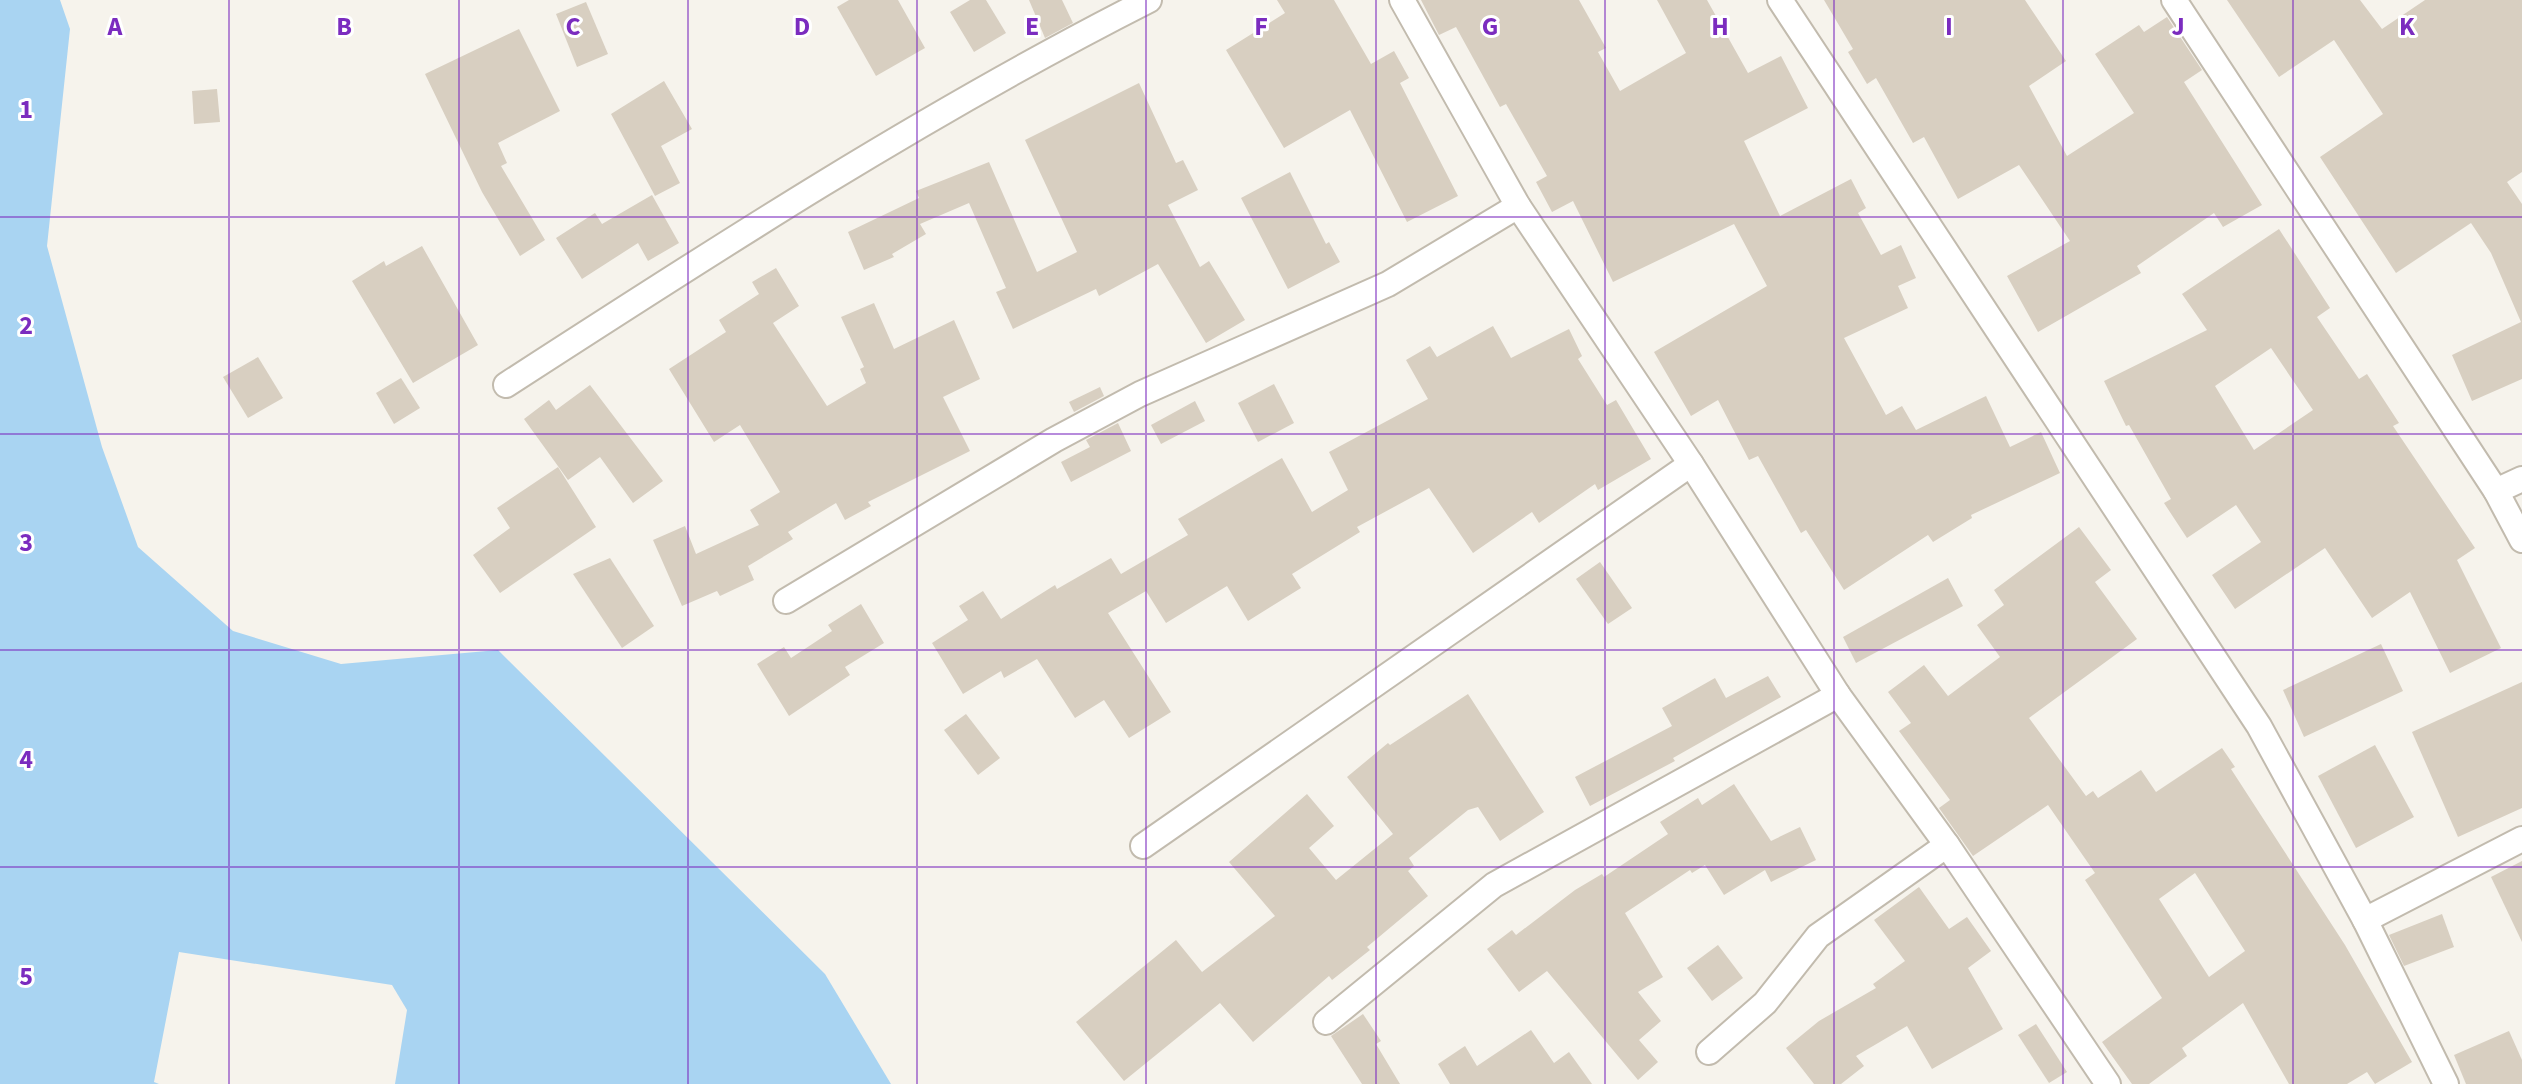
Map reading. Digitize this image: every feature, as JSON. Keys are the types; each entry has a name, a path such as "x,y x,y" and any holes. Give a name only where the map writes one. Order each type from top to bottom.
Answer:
{"street":[{"path":"506,385 718,246 1056,47 1149,0"},
{"path":"1402,0 1518,206 1691,464 1838,695 1947,845 2108,1084"},
{"path":"1780,0 2259,726 2365,920 2446,1084"},
{"path":"2174,0 2496,491 2522,540"},
{"path":"786,601 1054,440 1140,394 1388,284 1518,206"},
{"path":"1143,846 1691,464"},
{"path":"2496,491 2522,479"},
{"path":"1326,1022 1494,885 1838,695"},
{"path":"2365,920 2522,839"},
{"path":"1709,1052 1765,1003 1818,936 1947,845"}],"water":[{"path":"0,0 60,0 70,29 47,246 102,447 138,547 233,631 341,664 498,650 825,974 891,1084 395,1084 407,1010 392,985 179,952 154,1082 159,1084 0,1084"}],"building":[{"path":"849,0 898,0 925,48 876,76 837,7"},
{"path":"970,0 986,0 1006,33 974,52 950,12"},
{"path":"1029,0 1062,0 1073,23 1045,38"},
{"path":"1277,0 1334,0 1371,64 1394,51 1409,78 1400,83 1458,196 1407,222 1350,110 1284,148 1226,50 1285,13"},
{"path":"1421,0 1579,0 1606,48 1598,52 1620,91 1686,53 1657,0 1707,0 1748,73 1781,56 1808,108 1744,141 1780,216 1851,179 1866,208 1858,213 1881,255 1901,245 1916,278 1898,286 1908,308 1844,338 1886,415 1902,406 1916,430 1986,396 2010,447 2041,432 2060,473 1971,515 1972,518 1933,542 1928,535 1844,590 1806,530 1801,533 1758,456 1749,460 1718,400 1691,416 1654,352 1767,286 1734,224 1613,282 1573,201 1552,212 1536,182 1547,176 1506,104 1500,107 1456,27 1439,35"},
{"path":"1824,0 2025,0 2066,61 2029,86 2067,156 2134,113 2095,54 2139,25 2144,32 2167,17 2202,70 2184,82 2262,205 2223,227 2214,213 2137,266 2141,273 2038,332 2007,276 2070,241 2019,165 1958,199 1924,137 1913,143 1876,78 1867,84 1848,52 1853,49"},
{"path":"2227,0 2360,0 2382,29 2425,0 2522,0 2522,172 2507,182 2522,204 2522,379 2472,401 2452,355 2521,322 2491,253 2471,223 2396,273 2320,157 2383,114 2334,40 2279,77"},
{"path":"586,2 608,54 577,67 556,14"},
{"path":"519,29 560,111 498,143 507,163 501,166 545,240 520,256 482,192 425,74"},
{"path":"664,81 692,129 661,146 680,183 655,196 611,114"},
{"path":"1139,83 1176,163 1183,160 1198,190 1168,205 1200,267 1209,261 1245,320 1206,343 1158,264 1099,296 1096,289 1013,329 996,292 1006,288 969,203 920,224 926,234 892,254 894,257 864,270 848,232 919,198 916,191 989,162 1037,272 1077,252 1025,140"},
{"path":"217,89 220,122 194,124 192,91"},
{"path":"1290,172 1326,244 1329,242 1340,262 1288,289 1241,198"},
{"path":"652,195 679,243 648,261 638,243 582,279 556,238 595,213 602,224"},
{"path":"2279,229 2330,308 2317,317 2359,379 2367,374 2399,423 2393,426 2475,548 2457,560 2501,648 2450,673 2410,592 2372,618 2325,548 2235,609 2212,575 2261,542 2236,505 2187,538 2164,503 2171,499 2129,425 2126,426 2104,381 2207,330 2182,294","holes":["2271,348 2313,410 2254,450 2215,386"]},
{"path":"422,246 478,345 413,383 352,281 384,261 386,266"},
{"path":"776,268 799,306 773,323 827,406 866,383 860,369 864,367 841,317 874,303 894,349 954,320 980,379 943,397 970,451 868,502 871,506 845,520 836,503 788,532 793,539 748,566 754,580 720,596 717,591 682,606 653,540 685,526 696,554 759,525 750,510 780,492 740,425 714,442 669,369 726,332 719,320 759,294 752,282"},
{"path":"1493,326 1511,358 1569,329 1582,356 1578,359 1607,405 1616,400 1651,459 1598,490 1595,484 1539,523 1532,512 1473,553 1429,488 1357,527 1360,532 1292,574 1301,588 1248,621 1227,586 1166,623 1146,591 1108,613 1171,712 1129,738 1104,700 1075,718 1037,659 1004,678 1001,671 963,694 932,643 968,620 959,606 983,591 1001,619 1055,585 1057,589 1111,558 1121,574 1188,535 1178,519 1282,458 1312,512 1348,490 1329,452 1428,399 1406,360 1430,346 1437,357"},
{"path":"258,357 283,398 248,418 223,377"},
{"path":"401,378 420,408 394,424 376,393"},
{"path":"1274,384 1294,423 1258,442 1238,403"},
{"path":"590,385 663,481 633,503 600,457 568,480 524,419 549,400 556,410"},
{"path":"1100,387 1104,396 1074,412 1069,402"},
{"path":"1195,401 1205,421 1161,444 1151,425"},
{"path":"1118,423 1131,451 1071,482 1061,462 1090,447 1086,440"},
{"path":"558,467 596,527 500,593 473,555 510,528 497,508"},
{"path":"2079,527 2111,570 2095,582 2137,639 2029,718 2086,796 2093,791 2098,798 2141,770 2156,792 2222,748 2235,767 2231,769 2345,945 2412,1062 2375,1084 2367,1072 2347,1084 2289,1084 2243,1003 2182,1048 2187,1056 2149,1084 2132,1084 2102,1042 2162,998 2085,880 2095,873 2048,805 1973,856 1939,808 1950,800 1899,731 1911,723 1888,692 1924,665 1948,696 2000,657 1977,625 2004,605 1994,590","holes":["2195,873 2245,951 2209,977 2159,899"]},
{"path":"610,558 654,626 622,648 573,574"},
{"path":"1600,562 1632,608 1608,624 1576,579"},
{"path":"1948,578 1963,606 1856,663 1843,637"},
{"path":"861,604 884,643 845,667 850,675 789,716 757,664 784,647 791,658 832,631 828,625"},
{"path":"2381,644 2403,691 2304,737 2283,690"},
{"path":"1768,676 1781,697 1673,758 1675,761 1590,806 1575,777 1672,726 1662,708 1715,678 1726,698"},
{"path":"2522,682 2522,808 2458,837 2412,732"},
{"path":"1468,694 1544,812 1500,841 1478,807 1468,810 1409,858 1414,866 1408,871 1428,896 1367,947 1370,950 1332,980 1329,976 1253,1042 1220,1003 1124,1081 1076,1022 1176,940 1202,972 1275,916 1229,862 1307,794 1334,826 1309,848 1336,880 1393,834 1347,777 1388,743 1390,745"},
{"path":"966,714 1000,758 978,775 944,730"},
{"path":"2375,745 2414,817 2356,848 2318,776"},
{"path":"1734,784 1771,841 1800,827 1816,860 1771,882 1765,870 1724,895 1705,865 1692,873 1690,870 1625,913 1663,977 1638,992 1661,1021 1639,1040 1658,1062 1638,1080 1547,971 1519,992 1487,949 1512,930 1516,935 1575,890 1602,874 1604,877 1668,834 1660,822 1698,798 1702,805"},
{"path":"2522,861 2522,942 2491,877"},
{"path":"1919,887 1949,929 1967,917 1991,951 1968,968 2003,1029 1932,1069 1907,1026 1856,1056 1864,1066 1841,1084 1814,1084 1786,1048 1819,1021 1876,988 1873,984 1905,961 1874,920"},
{"path":"2442,914 2454,947 2404,966 2389,935"},
{"path":"1718,945 1743,978 1712,1001 1687,968"},
{"path":"1363,1014 1381,1041 1376,1044 1400,1084 1362,1084 1331,1036"},
{"path":"2036,1024 2067,1072 2049,1083 2018,1035"},
{"path":"1531,1030 1554,1063 1569,1052 1592,1084 1450,1084 1438,1064 1465,1046 1477,1066"},
{"path":"2509,1031 2522,1060 2522,1084 2466,1084 2454,1055"}]}
